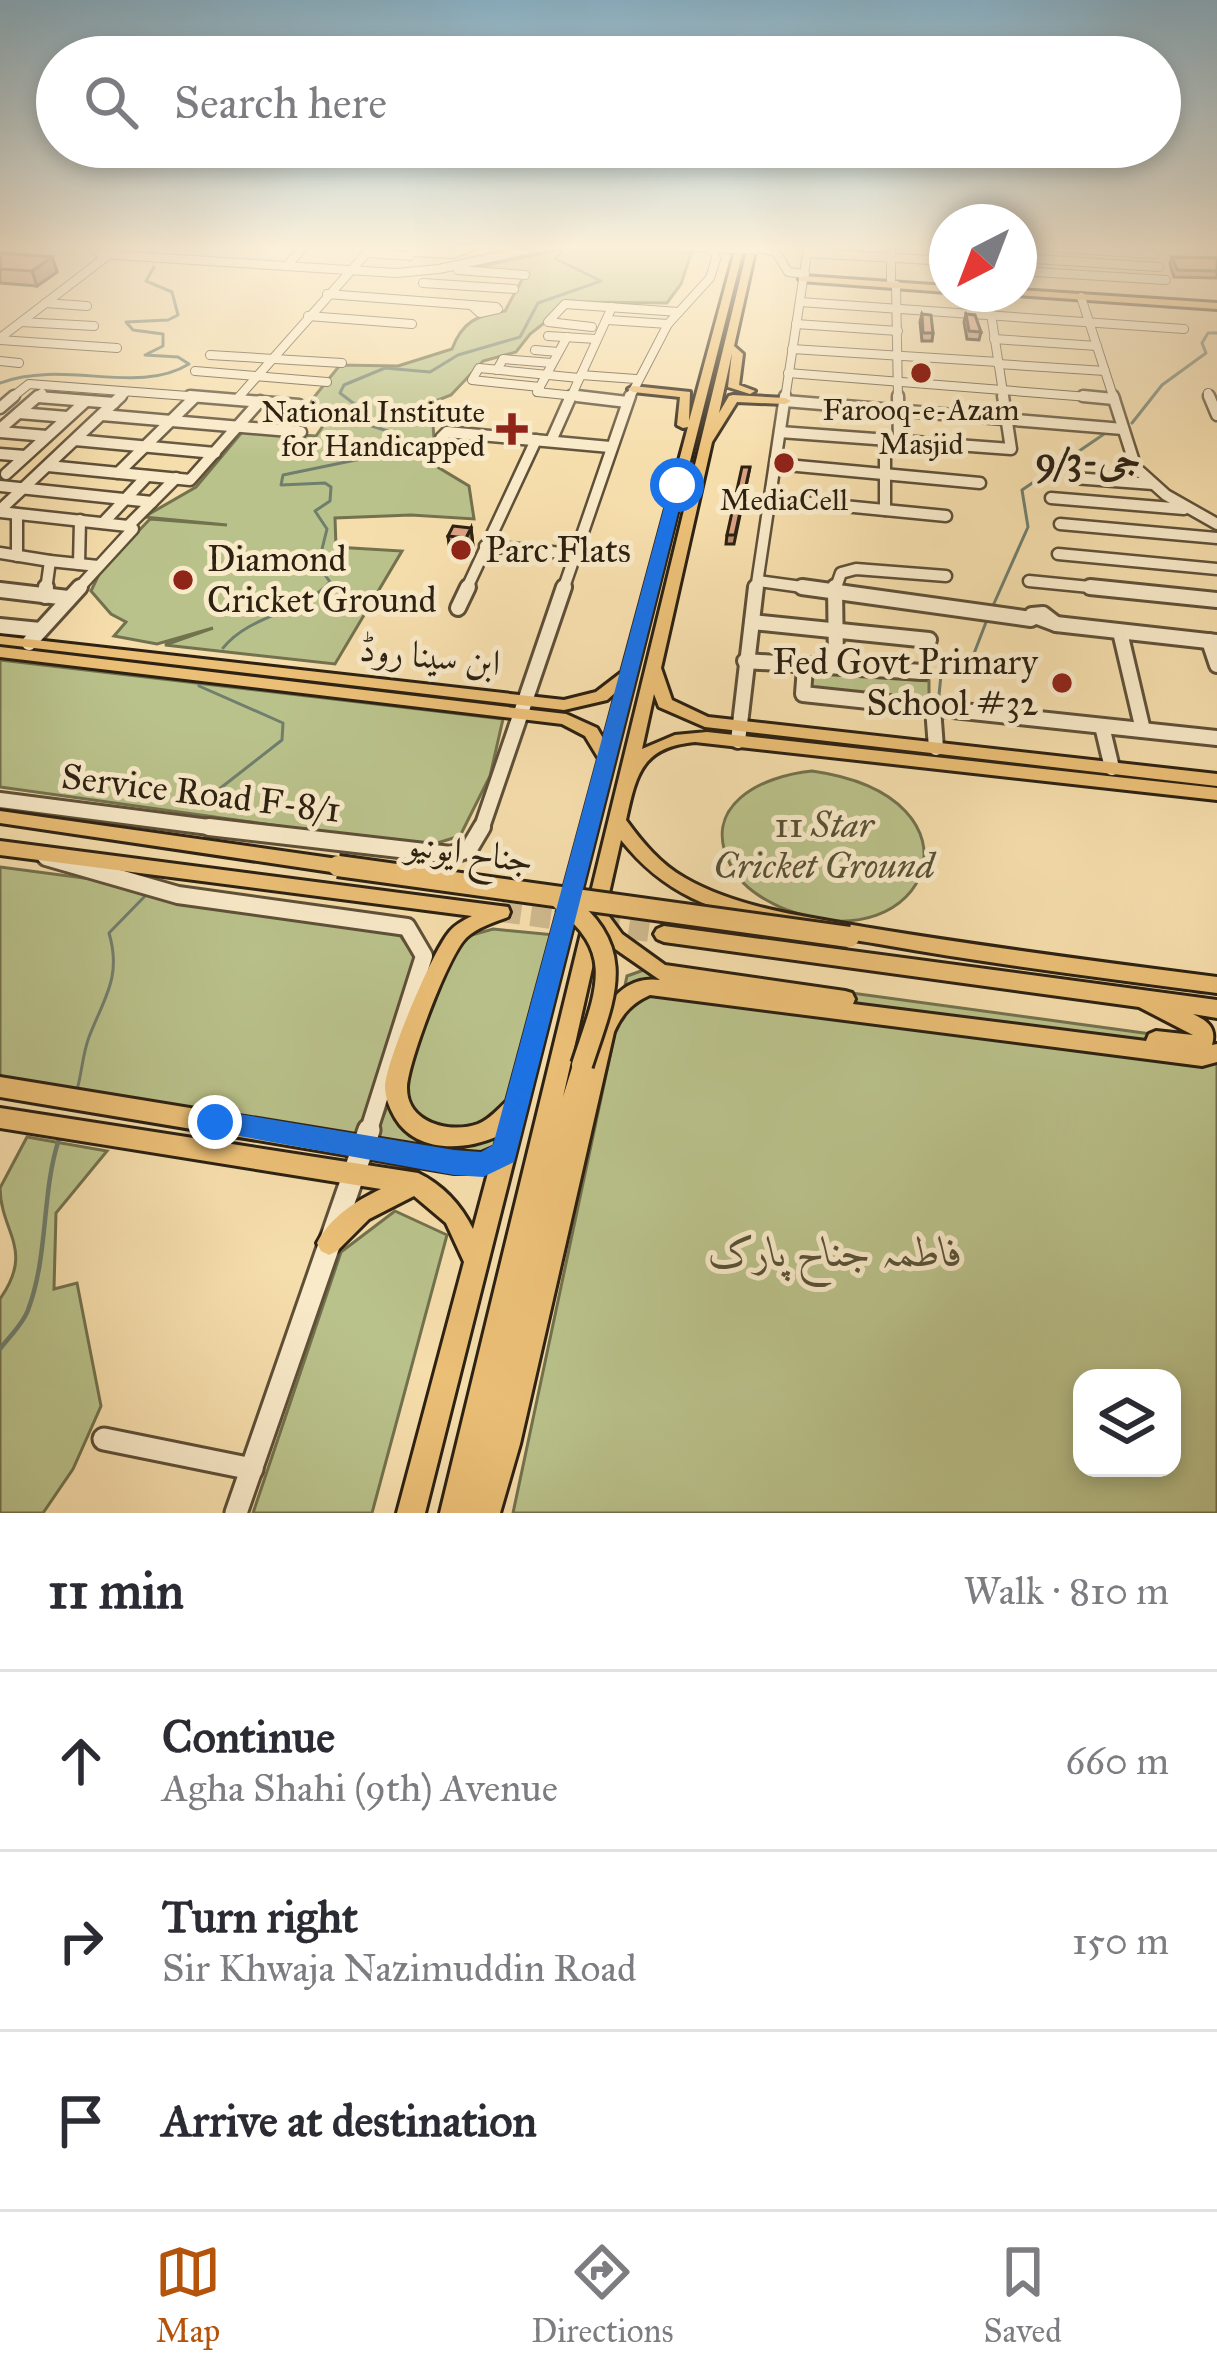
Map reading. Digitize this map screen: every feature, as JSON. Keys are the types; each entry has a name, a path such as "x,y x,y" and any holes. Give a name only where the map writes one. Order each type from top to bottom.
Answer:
{"main road":[{"path":"454,1513 654,664 686,486 728,318"},
{"path":"633,388 687,385 701,355 722,342"},
{"path":"722,342 738,354 733,387 750,394 785,397"},
{"path":"633,388 686,394 682,421 696,444"},
{"path":"696,444 722,424 729,400 750,394"},
{"path":"411,1513 630,673 686,486"},
{"name":"ابن سینا روڈ","path":"0,640 34,637 522,706 581,725 600,740 608,760"},
{"name":"ابن سینا روڈ","path":"0,652 522,706 592,699 630,673"},
{"path":"654,664 665,703 739,733 1217,794"},
{"path":"629,771 651,748 668,741 739,733 936,748 1217,780"},
{"name":"جناح ایونیو","path":"0,817 1217,985"},
{"path":"617,822 642,856 681,885 740,908 959,951"},
{"name":"جناح ایونیو","path":"0,848 501,912 460,932 444,952 396,1086 404,1118 415,1128 443,1136 465,1138 485,1132 518,1105"},
{"path":"464,1513 606,986 608,954 601,934 583,913 556,897"},
{"path":"596,913 615,939 660,972 1012,1023 1197,1044 1204,1041 1203,1029 1193,1022 1142,999"},
{"path":"664,934 1217,1010"},
{"path":"553,966 568,980 583,972"},
{"path":"486,1513 507,1444 604,1031 614,1007 629,995 650,987 1202,1057 1217,1053"},
{"path":"545,1004 560,990 571,996 574,1010"},
{"path":"0,1088 483,1164 505,1153"},
{"path":"0,1118 416,1184 454,1215 477,1263"},
{"path":"329,1244 362,1210 416,1184"}],"street":[{"path":"0,339 22,318"},
{"path":"0,328 23,318"},
{"path":"237,399 307,318"},
{"path":"329,318 412,324"},
{"path":"552,318 548,322 594,333"},
{"name":"Service Road F-8/1","path":"0,800 381,850 451,855 469,849 478,839 610,447 633,388 674,318"},
{"path":"739,733 797,318"},
{"path":"885,510 886,474 900,410 898,318"},
{"path":"780,432 1005,450 1013,443 990,318"},
{"path":"1027,318 1184,329"},
{"path":"1088,318 1136,468 1217,524"},
{"path":"19,320 94,326"},
{"path":"551,441 594,333 608,320 668,324"},
{"path":"796,324 898,332"},
{"path":"548,336 594,333"},
{"path":"538,389 567,337"},
{"path":"0,339 117,348"},
{"path":"994,339 1097,346"},
{"path":"792,349 1105,371"},
{"path":"536,350 558,352"},
{"path":"210,355 341,363"},
{"path":"497,370 503,359 633,388"},
{"path":"0,362 20,362"},
{"path":"549,369 479,368 472,380 571,395 633,388"},
{"path":"195,371 326,382"},
{"path":"788,373 1114,399"},
{"path":"0,408 28,384 299,405"},
{"path":"0,430 50,386"},
{"path":"0,511 126,392"},
{"path":"1208,393 1217,415"},
{"path":"38,397 114,403"},
{"path":"118,473 195,397"},
{"path":"785,397 1123,429"},
{"path":"2,478 86,401"},
{"path":"48,466 190,480 260,401"},
{"path":"19,413 67,417"},
{"path":"102,415 301,432"},
{"path":"0,430 46,436"},
{"path":"441,438 446,432 610,447"},
{"path":"75,440 215,453"},
{"path":"458,608 536,440"},
{"path":"0,454 25,456"},
{"path":"776,464 980,483"},
{"path":"34,516 81,469"},
{"path":"103,523 147,476"},
{"path":"2,478 35,477"},
{"path":"2,478 24,488 152,502"},
{"path":"128,526 176,478"},
{"path":"1074,478 1153,484"},
{"path":"1051,498 1190,509"},
{"path":"772,499 931,514"},
{"path":"0,511 133,529 34,637 0,626"},
{"path":"16,556 17,514"},
{"path":"80,520 80,564"},
{"path":"1060,524 1217,538"},
{"path":"485,546 574,554"},
{"path":"0,553 98,566"},
{"path":"1058,554 1217,569"},
{"path":"45,596 50,561"},
{"path":"746,661 836,670 836,577 847,570 946,576"},
{"path":"758,581 835,588 846,597 1213,641 1217,665"},
{"path":"1030,581 1217,600"},
{"path":"0,590 68,598"},
{"path":"1031,619 1035,613 1043,614 1057,625"},
{"path":"752,622 929,640"},
{"path":"1120,632 1142,730"},
{"path":"836,664 923,672"},
{"path":"805,667 803,694 1217,738"},
{"path":"932,708 936,748"},
{"path":"1102,726 1112,768"},
{"path":"34,852 90,874 166,893 407,927 424,956 236,1513"},
{"path":"104,1439 251,1468"}],"green space":[{"path":"551,318 516,352 483,361 451,395 410,411 433,425 436,466 469,486 474,519 335,518 336,547 402,551 335,664 165,645 213,628 157,644 114,636 126,622 111,614 91,591 101,570 150,519 227,525 144,517 196,487 243,431 316,436 334,410 306,407 340,365 398,366 452,349 472,321"},
{"path":"0,660 503,719 490,776 460,836 434,844 379,840 0,787"},
{"path":"809,671 929,681 929,705 808,691"},
{"name":"11 Star Cricket Ground","path":"812,771 870,787 906,811 922,841 922,871 906,897 877,915 836,921 787,910 755,893 731,866 723,845 723,827 740,798 773,780"},
{"path":"0,867 388,918 415,957 358,1135 0,1078"},
{"path":"493,929 555,935 533,999 494,1158 374,1139 447,960 468,936"},
{"name":"فاطمہ جناح پارک","path":"655,966 1217,1043 1217,1513 513,1513 627,976"},
{"path":"27,1137 107,1151 56,1213 54,1289 77,1283 101,1406 73,1469 43,1513 0,1513 0,1299 10,1282 16,1254 0,1188"},
{"path":"395,1211 447,1235 372,1513 253,1513 341,1252"}],"building":[{"path":"922,318 931,318 933,333 923,333"},
{"path":"967,318 976,318 981,332 969,331"},
{"path":"742,467 750,467 735,535 727,535"},
{"path":"453,526 471,528 466,538 448,536"}],"waterway":[{"path":"147,354 163,346 163,334 133,330 126,322 173,318"},
{"path":"223,648 235,636 304,601 330,582 318,565 327,529 315,511 330,501 331,487 325,483 281,485 283,475 375,456 403,442 391,432 362,423 361,409 340,393 344,385 385,368 430,372 458,355 520,337 530,318"},
{"path":"1132,423 1162,385 1206,353 1202,343 1208,333 1217,333"},
{"path":"0,383 50,374 147,377 189,364 178,357 145,355"},
{"path":"992,608 1028,527 1022,490 1107,432"},
{"path":"939,695 941,675 970,664 988,617"},
{"path":"202,681 199,686 283,723 282,740 218,790"},
{"path":"78,1086 87,1043 112,975 109,933 147,894"},
{"path":"0,1349 26,1315 35,1289 59,1139"}],"tunnel":[{"path":"501,912 574,922"},
{"path":"599,925 664,934"}],"place":[{"name":"Farooq-e-Azam Masjid","path":"921,373"},
{"name":"National Institute for Handicapped","path":"512,429"},
{"name":"MediaCell","path":"784,463"},
{"name":"Parc Flats","path":"461,550"},
{"name":"Diamond Cricket Ground","path":"183,580"},
{"name":"Fed Govt Primary School #32","path":"1062,683"}],"district":[{"name":"جی-9/3","path":"1088,460"}],"route":[{"path":"215,1122 454,1162 483,1164 505,1153 677,485"}]}
